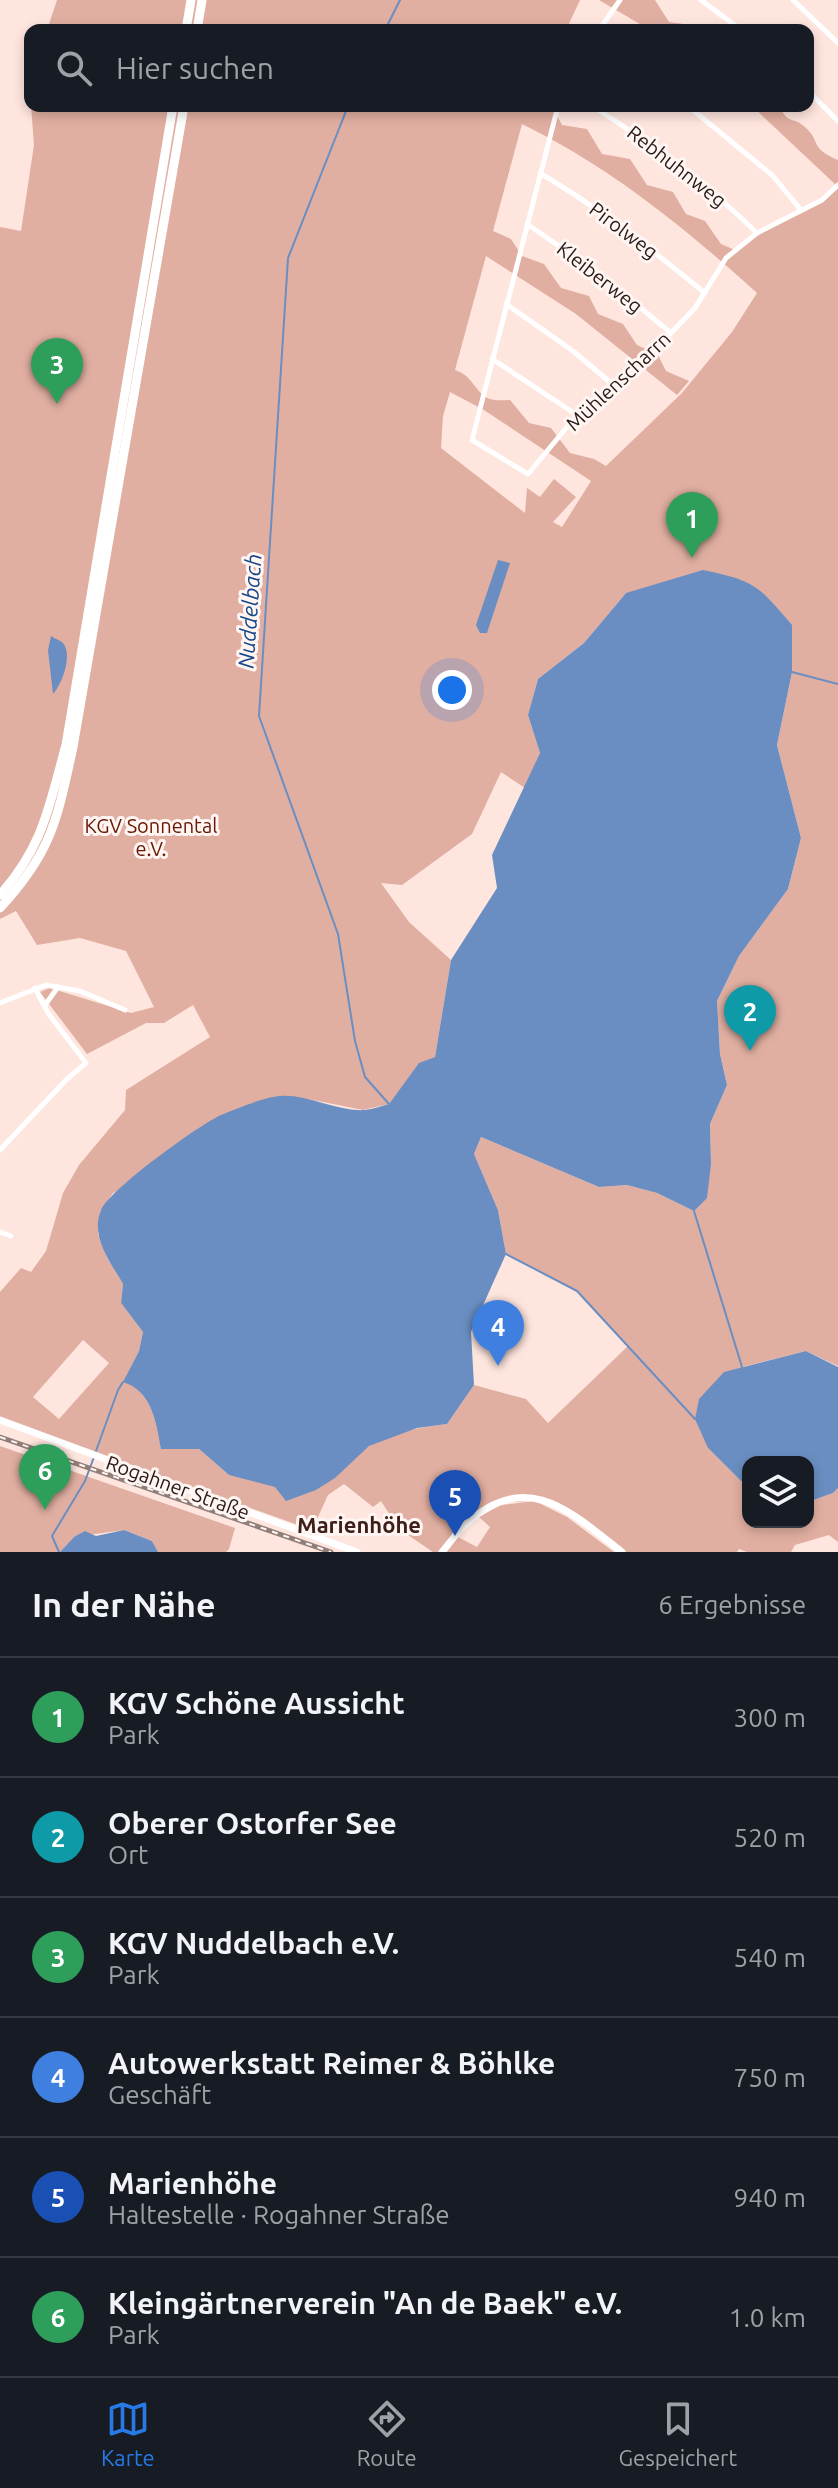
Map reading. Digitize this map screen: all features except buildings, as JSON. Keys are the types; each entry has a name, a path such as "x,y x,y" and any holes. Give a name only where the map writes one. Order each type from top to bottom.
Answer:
{"highway":[{"path":"187,24 191,0"},
{"path":"198,24 202,0"},
{"path":"0,895 18,875 42,833 66,745 172,112"},
{"path":"0,908 38,862 59,813 183,112"}],"street":[{"path":"603,24 620,0"},
{"path":"701,0 733,24"},
{"path":"793,0 838,43"},
{"path":"814,97 838,121"},
{"name":"Mühlenscharrn","path":"556,112 472,440 528,474 577,415 671,333 705,293 726,258 757,233 822,200 838,185"},
{"name":"Rebhuhnweg","path":"601,112 673,161 757,233"},
{"path":"695,112 772,175 801,210"},
{"name":"Pirolweg","path":"540,173 640,240 705,293"},
{"name":"Kleiberweg","path":"527,224 601,275 671,333"},
{"path":"506,304 573,351 612,384"},
{"path":"492,359 577,415"},
{"path":"0,1003 46,985 80,991 125,1010"},
{"path":"44,1005 58,986"},
{"path":"0,1150 86,1063 35,988"},
{"path":"0,1232 11,1236"},
{"name":"Rogahner Straße","path":"0,1420 357,1552"},
{"path":"442,1552 479,1513 511,1498 528,1497 547,1500 572,1513 622,1552"}],"green space":[{"path":"57,0 580,0 569,24 49,24"},
{"path":"599,0 655,0 669,22 684,24 640,24"},
{"name":"KGV Sonnental e.V.","path":"31,112 555,112 562,125 587,129 602,154 630,159 647,185 673,192 686,214 705,221 721,244 735,250 813,204 837,186 758,112 783,112 810,132 819,148 838,160 838,1366 806,1351 742,1367 708,1448 742,1482 742,1528 814,1528 814,1500 838,1488 838,1542 829,1535 795,1545 791,1552 747,1552 739,1549 737,1552 622,1552 547,1500 496,1503 479,1517 501,1505 535,1501 567,1517 614,1552 433,1552 399,1529 381,1501 373,1507 344,1484 328,1495 313,1528 302,1520 301,1526 0,1419 0,1292 21,1268 31,1272 46,1251 63,1193 79,1165 125,1110 126,1090 210,1037 193,1005 164,1023 146,1023 87,1054 40,992 50,988 131,1013 154,1007 126,951 80,938 37,945 16,911 0,919 0,227 21,231 34,145","holes":["522,124 645,200 757,293 732,332 682,393 606,466 594,459 570,453 551,428 529,423 510,400 485,397 466,376 455,370 486,256 576,314 677,395 689,381 666,371 658,355 637,345 623,324 598,314 589,296 561,288 544,264 522,256 511,239 493,231","450,392 484,410 591,481 562,527 553,522 576,497 554,479 540,497 527,488 525,513 441,448 443,416","626,593 792,672 777,745 801,838 788,889 739,956 717,1001 720,1054 727,1085 710,1124 711,1164 694,1211 657,1193 627,1185 599,1187 481,1137 474,1154 498,1210 506,1254 577,1291 628,1346 548,1423 526,1399 474,1385 447,1424 407,1431 378,1441 316,1490 229,1475 199,1449 161,1448 147,1400 124,1381 139,1351 143,1332 121,1303 123,1284 107,1258 98,1234 100,1212 113,1193 308,1099 363,1110 389,1104 419,1064 435,1057 451,960 409,922 381,883 402,885 472,834 501,772 525,788 540,753 528,715 538,679 584,643","83,1340 109,1363 59,1419 33,1397","479,1517 490,1527 477,1547 456,1536"]},
{"path":"0,1446 235,1528 229,1549 226,1552 158,1552 152,1541 124,1530 74,1537 60,1552 0,1552"}],"water":[{"path":"498,560 510,563 487,633 480,633 476,625"},
{"path":"703,570 754,587 792,625 792,672 777,745 801,838 788,889 739,956 717,1001 720,1054 727,1085 710,1124 711,1164 707,1198 694,1211 657,1193 627,1185 599,1187 481,1137 474,1154 498,1210 506,1254 471,1332 474,1385 447,1424 417,1428 369,1446 335,1478 316,1490 286,1501 275,1487 229,1475 199,1449 161,1449 146,1400 133,1386 123,1382 139,1351 143,1332 121,1303 123,1284 107,1258 100,1239 98,1220 101,1210 137,1173 221,1115 280,1096 354,1110 389,1104 419,1063 435,1057 451,960 497,888 492,855 540,753 528,715 538,679 584,643 626,593"},
{"path":"51,636 63,643 67,655 63,677 53,694 48,650"},
{"path":"806,1351 838,1367 838,1488 833,1493 814,1500 814,1456 742,1456 742,1482 708,1448 695,1419 699,1399 724,1372"},
{"path":"124,1530 152,1541 158,1552 60,1552 74,1537 85,1531 96,1536"}],"waterway":[{"name":"Nuddelbach","path":"388,24 400,0"},
{"name":"Nuddelbach","path":"346,112 288,258 259,716 338,934 355,1041 365,1077 389,1104"},
{"path":"792,672 838,684"},
{"path":"694,1211 742,1367"},
{"path":"506,1254 577,1291 695,1419"},
{"path":"96,1451 123,1382"},
{"path":"59,1552 52,1536 85,1481 94,1457"}],"railway":[{"path":"0,1437 331,1552"}],"place":[{"name":"KGV Nuddelbach e.V.","path":"57,404"},
{"name":"KGV Schöne Aussicht","path":"692,558"},
{"name":"Oberer Ostorfer See","path":"750,1051"},
{"name":"Autowerkstatt Reimer & Böhlke","path":"498,1366"},
{"name":"Kleingärtnerverein \"An de Baek\" e.V.","path":"45,1510"},
{"name":"Marienhöhe","path":"455,1536"}],"district":[{"name":"Marienhöhe","path":"359,1524"}]}
